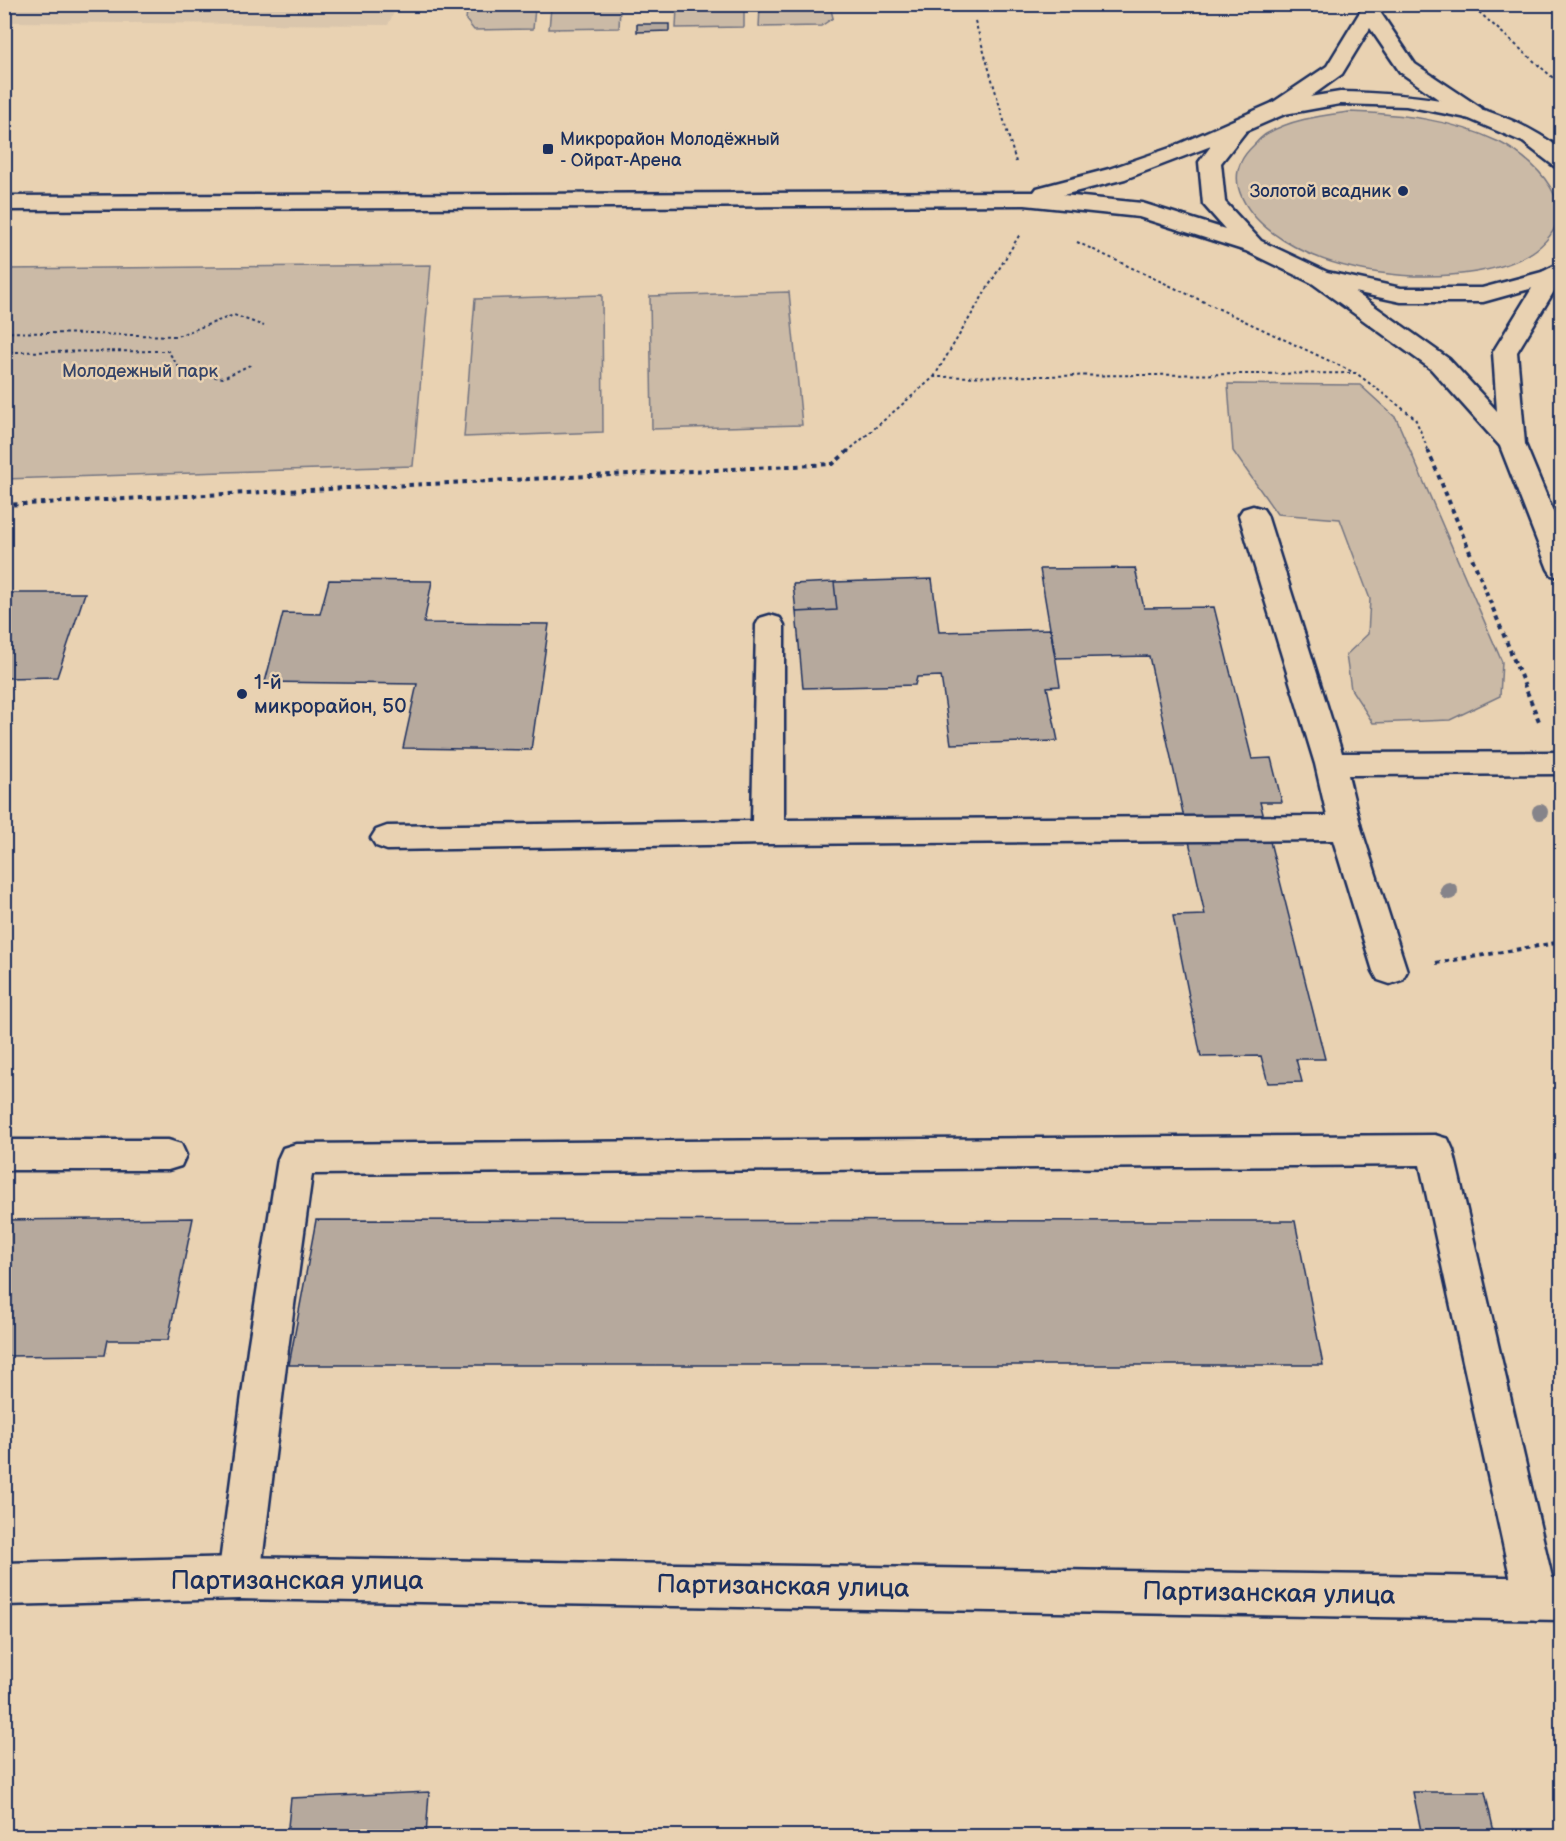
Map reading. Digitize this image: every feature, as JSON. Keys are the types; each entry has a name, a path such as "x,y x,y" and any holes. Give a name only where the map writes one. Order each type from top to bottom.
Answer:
{"main road":[{"path":"1025,198 1117,174 1178,153 1280,108 1335,70 1371,8 1407,68 1473,113 1531,138 1562,147"},
{"path":"1280,108 1351,98 1406,100 1473,113"},
{"path":"1239,126 1210,162 1214,204 1254,246"},
{"path":"1531,138 1562,161"},
{"path":"4,203 1025,198 1142,210 1254,246 1320,278 1440,364 1512,444"},
{"path":"1320,278 1401,295 1483,295 1556,273"},
{"path":"1556,273 1505,352 1512,444 1562,569"},
{"path":"1253,515 1330,764 1345,828 1390,971"},
{"path":"768,832 771,625"},
{"path":"1330,764 1559,763"},
{"path":"387,838 768,832 1345,828"},
{"path":"239,1578 268,1349 297,1159 1435,1150 1549,1599"},
{"path":"4,1155 168,1155"},
{"name":"Партизанская улица","path":"4,1584 239,1578 1549,1599"}],"path":[{"path":"1470,4 1562,86"},
{"path":"975,21 1018,165"},
{"path":"4,505 833,464 934,377 1022,230"},
{"path":"1071,240 1356,374 1415,418 1559,763"},
{"path":"4,332 177,336 234,315 264,326"},
{"path":"4,352 168,351 182,372 223,378 252,364"},
{"path":"934,377 1356,374"},
{"path":"1390,971 1562,942"}],"shaded area":[{"path":"5,4 415,4 415,12 394,12 388,25 5,22"}],"green space":[{"path":"830,5 833,18 821,26 759,27 760,7"},
{"path":"620,7 619,28 549,29 551,8"},
{"path":"677,7 744,7 744,27 676,28"},
{"path":"535,8 533,29 474,30 466,20 467,10"},
{"path":"1349,112 1426,119 1481,134 1507,146 1538,171 1555,196 1556,224 1550,235 1533,252 1511,263 1476,272 1428,276 1352,268 1304,252 1283,240 1259,221 1242,198 1238,185 1238,172 1243,159 1261,138 1276,129 1306,119"},
{"name":"Молодежный парк","path":"431,265 413,466 5,479 5,269"},
{"path":"789,292 802,425 652,429 650,296"},
{"path":"602,295 603,432 464,437 475,299"},
{"path":"1228,384 1360,385 1396,418 1502,662 1500,696 1450,720 1373,723 1351,689 1346,655 1368,634 1370,599 1340,519 1277,514 1233,451"}],"building":[{"path":"637,24 669,24 669,31 637,32"},
{"path":"1135,568 1144,608 1214,607 1252,759 1271,758 1282,802 1260,802 1325,1059 1296,1059 1302,1082 1268,1083 1261,1056 1201,1057 1173,916 1205,915 1149,656 1055,658 1040,569"},
{"path":"932,579 939,632 1051,629 1060,686 1047,687 1058,741 951,744 941,676 917,677 915,685 803,688 796,612 837,610 834,582"},
{"path":"329,580 432,581 424,623 549,624 531,750 403,748 417,684 265,682 283,613 320,614"},
{"path":"834,582 837,610 796,612 793,584"},
{"path":"4,593 85,593 57,677 4,678"},
{"path":"193,1218 168,1340 108,1340 105,1355 4,1356 4,1220"},
{"path":"316,1220 1295,1221 1323,1365 289,1365"},
{"path":"429,1792 426,1836 287,1836 291,1798"},
{"path":"1413,1792 1485,1792 1495,1836 1422,1836"}],"place":[{"name":"Микрорайон Молодёжный - Ойрат-Арена","path":"548,149"},
{"name":"Золотой всадник","path":"1403,191"},
{"name":"1-й микрорайон, 50","path":"242,694"}]}
